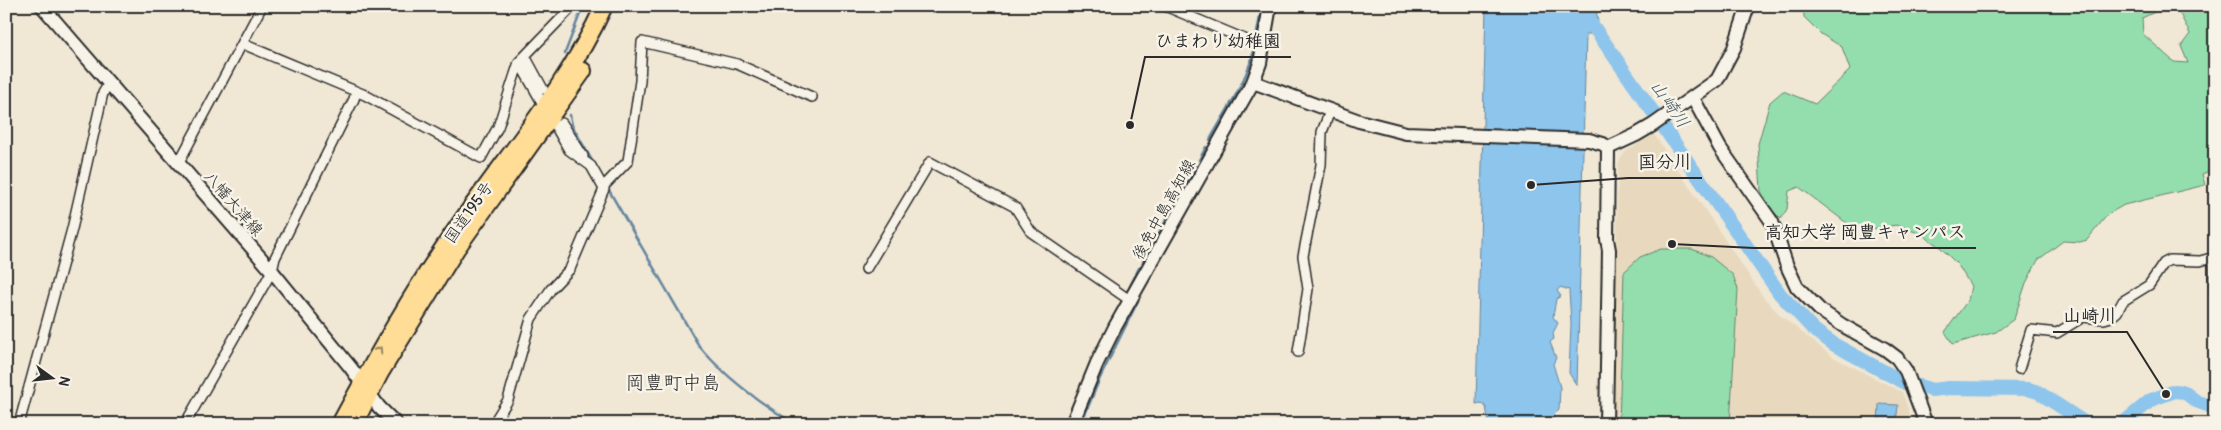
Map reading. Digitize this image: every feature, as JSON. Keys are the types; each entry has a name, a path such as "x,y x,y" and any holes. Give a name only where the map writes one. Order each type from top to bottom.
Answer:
{"highway":[{"name":"国道195号","path":"552,116 578,57 604,6"},
{"name":"国道195号","path":"340,424 417,311 456,249 583,71 615,6"},
{"name":"国道195号","path":"354,424 365,389"}],"street":[{"name":"八幡大津線","path":"42,6 272,271 365,389 396,424"},
{"path":"178,164 262,6"},
{"path":"243,44 365,95 481,158 498,127 522,59 574,6"},
{"path":"1165,6 1249,41 1263,44"},
{"name":"後免中島高知線","path":"1072,424 1097,363 1253,82 1260,63 1270,6"},
{"path":"1253,82 1359,121 1406,134 1589,140 1602,145 1636,136 1713,84 1723,72 1737,40 1748,6"},
{"path":"493,424 508,400 531,319 551,289 570,269 605,185 628,161 640,81 642,42 737,64 812,97"},
{"path":"522,59 543,89"},
{"path":"522,59 569,150 591,166 605,185"},
{"path":"19,424 72,228 103,93 109,83"},
{"path":"185,424 272,271 275,258 356,92"},
{"path":"1693,98 1720,148 1772,222 1787,266 1797,287 1820,310 1842,326 1885,349 1897,358 1906,371 1926,424"},
{"path":"1298,352 1308,289 1303,256 1322,160 1322,132 1330,111"},
{"path":"1602,145 1609,250 1606,424"},
{"path":"866,270 930,162 1015,207 1031,232 1131,300"},
{"path":"2019,369 2032,330 2057,333 2083,317 2104,319 2110,317 2117,312 2123,301 2150,285 2164,263 2170,260 2200,261 2214,258 2215,294"}],"shaded area":[{"path":"1654,134 1764,298 1781,316 1833,357 1902,392 1914,424 1613,424 1618,163 1625,152"}],"green space":[{"path":"1803,6 2162,6 2159,10 2142,18 2143,34 2174,62 2188,63 2181,46 2190,34 2176,6 2215,6 2215,169 2202,174 2205,185 2124,205 2108,214 2087,240 2080,242 2063,241 2038,260 2026,283 2014,319 1996,332 1953,344 1945,332 1968,300 1971,286 1958,265 1941,248 1921,234 1896,225 1872,229 1848,224 1799,187 1789,191 1787,209 1781,219 1770,208 1761,191 1758,144 1770,102 1783,91 1815,104 1850,70 1842,47 1821,34 1804,17"},
{"path":"1661,249 1692,249 1711,257 1733,275 1738,289 1730,424 1619,424 1624,272 1640,257"}],"water":[{"path":"1486,6 1595,6 1598,20 1591,34 1586,34 1577,386 1569,373 1571,324 1569,290 1560,287 1557,291 1561,296 1556,299 1553,317 1558,323 1553,333 1554,339 1550,342 1556,358 1553,364 1560,387 1559,410 1554,415 1553,421 1556,424 1489,424 1486,407 1481,403 1476,404"},
{"path":"1879,404 1898,405 1896,424 1878,424"}],"waterway":[{"path":"565,53 583,6"},
{"path":"1256,38 1262,6"},
{"name":"山崎川","path":"1579,6 1780,294 1814,330 1835,345 1905,383"},
{"path":"1210,140 1242,83 1255,46"},
{"path":"570,115 572,125 594,164"},
{"path":"1199,160 1206,147"},
{"path":"1143,262 1196,166"},
{"path":"607,187 699,346 744,389 795,424"},
{"path":"1127,292 1139,268"},
{"path":"1081,424 1100,378 1138,301"},
{"name":"山崎川","path":"1919,386 1932,390 1949,388 2028,389 2038,392 2087,424"},
{"name":"山崎川","path":"2122,424 2151,400 2175,391 2184,392 2196,401 2215,408"}],"place":[{"name":"ひまわり幼稚園","path":"1130,125"},
{"name":"国分川","path":"1531,185"},
{"name":"高知大学 岡豊キャンパス","path":"1672,244"},
{"name":"山崎川","path":"2166,394"}],"district":[{"name":"岡豊町中島","path":"673,382"}]}
